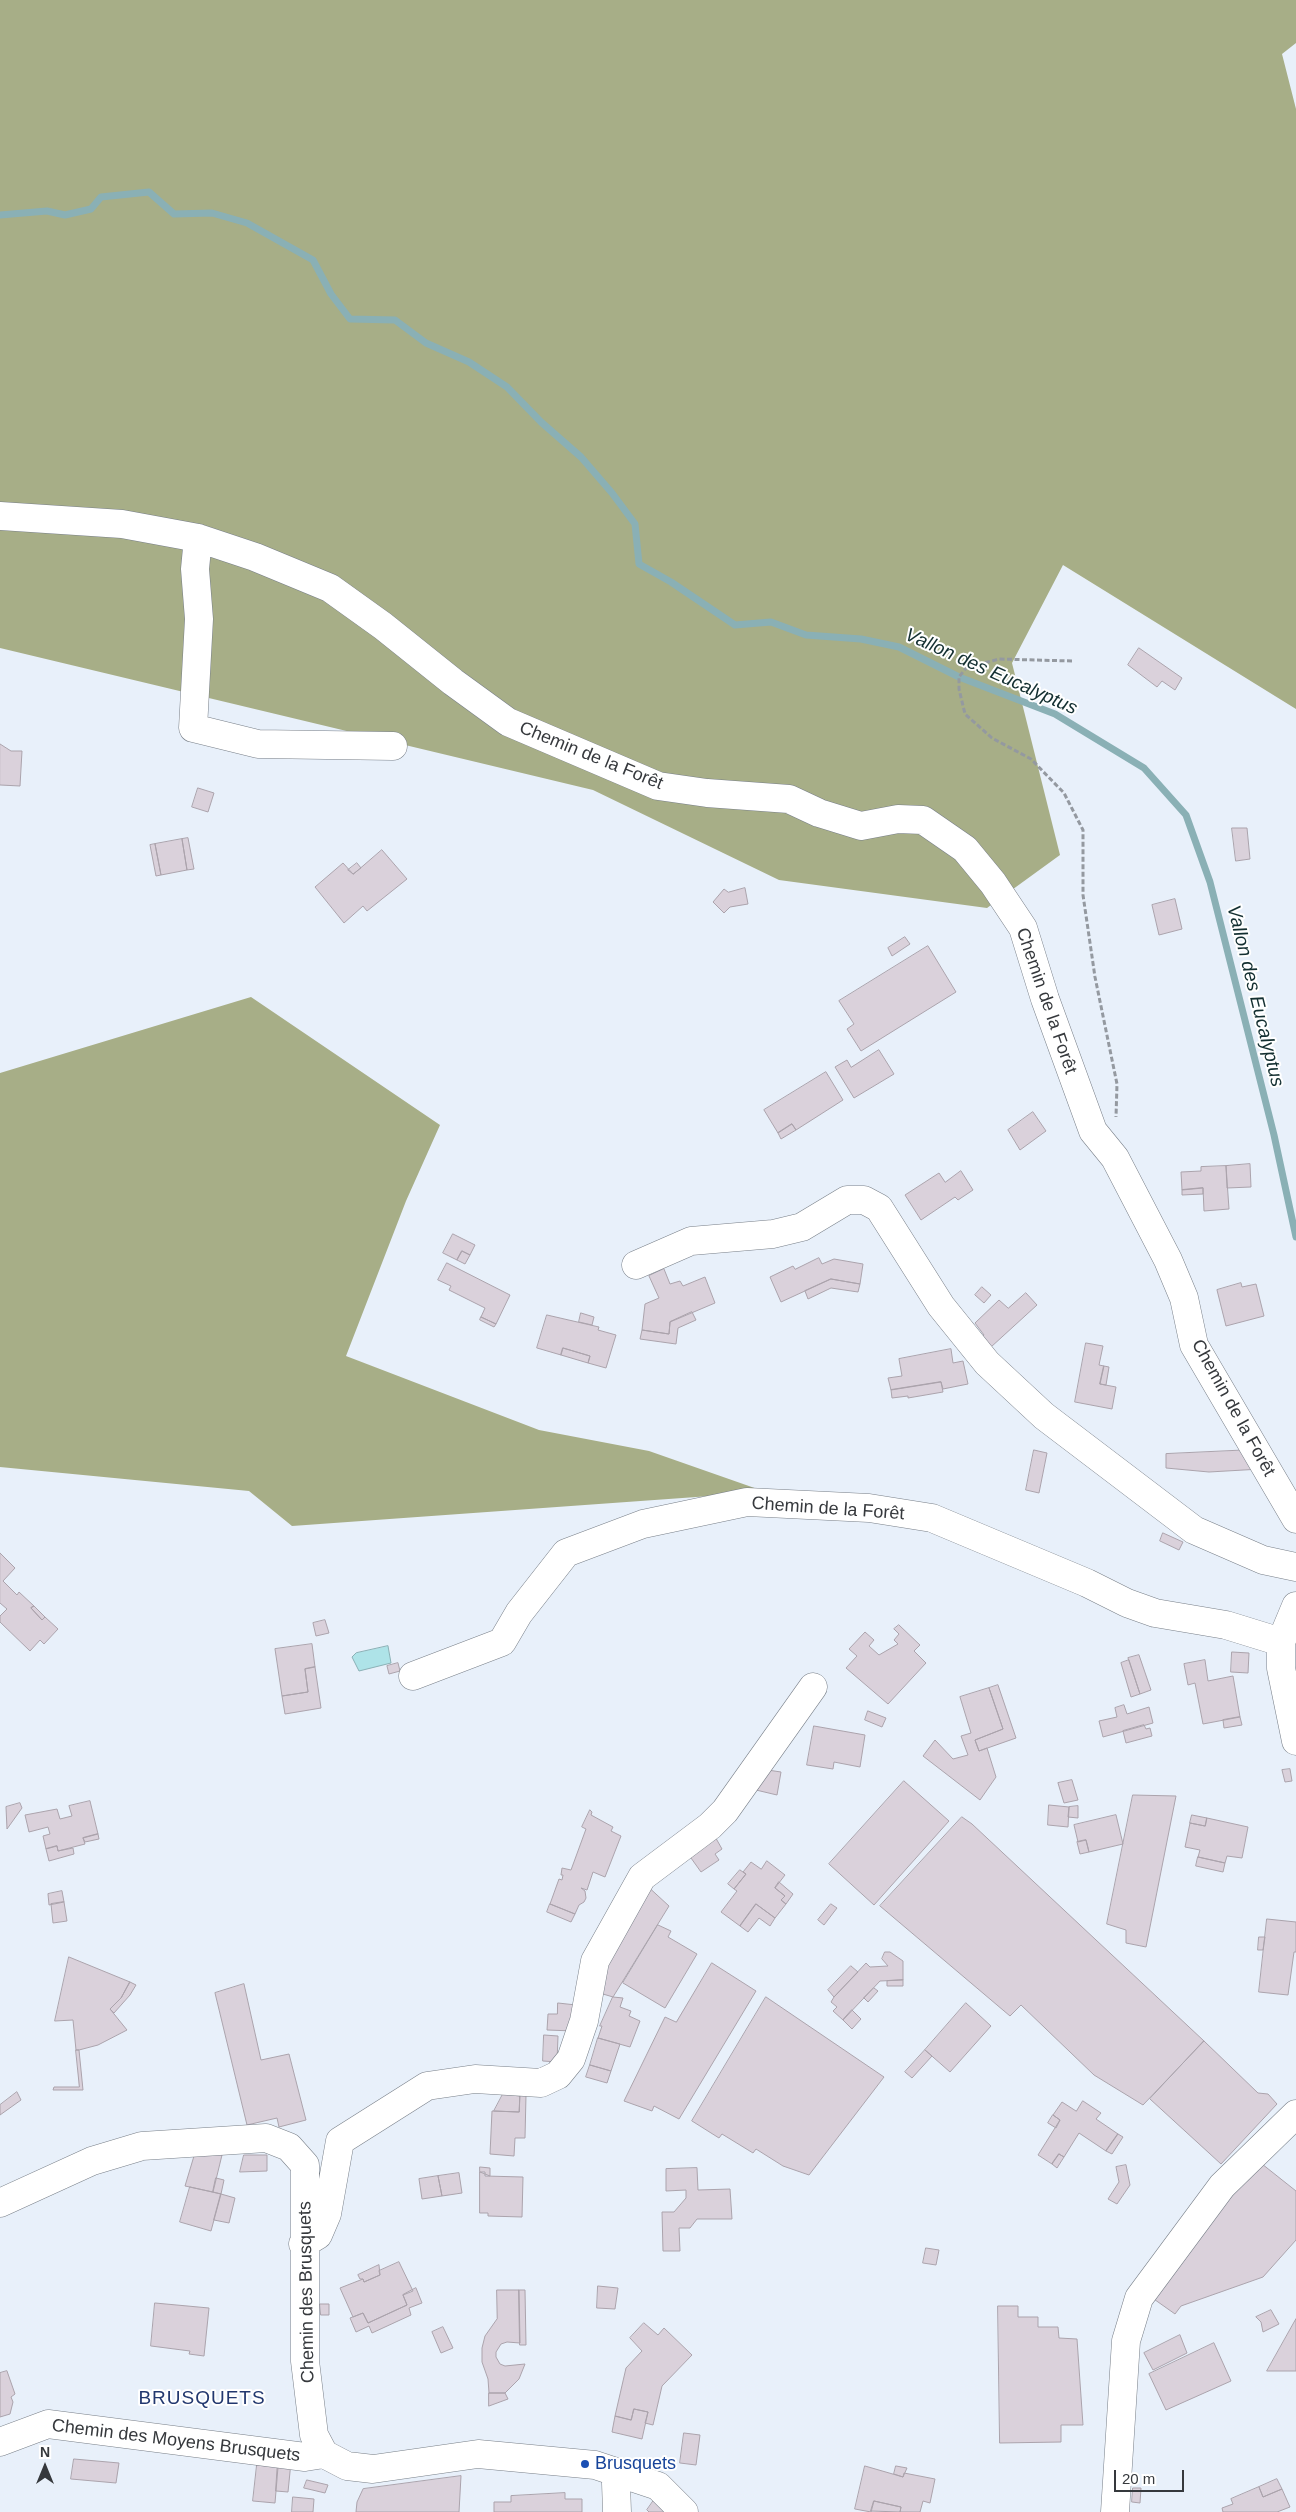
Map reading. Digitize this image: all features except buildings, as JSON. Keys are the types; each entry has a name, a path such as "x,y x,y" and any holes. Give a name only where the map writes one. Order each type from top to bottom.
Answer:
{"street":[{"name":"Chemin de la Forêt","path":"0,516 122,524 198,538 255,557 330,588 383,626 452,682 508,722 658,786 707,793 789,799 819,813 861,826 898,819 923,820 965,849 992,883 1023,928 1045,999 1093,1131 1115,1158 1168,1260 1184,1298 1194,1345 1296,1519"},
{"path":"198,538 195,568 199,619 193,728 258,744 393,746"},
{"path":"636,1265 691,1241 773,1234 802,1227 847,1200 864,1200 879,1208 941,1306 987,1363 1044,1416 1194,1530 1263,1560 1296,1567"},
{"name":"Chemin de la Forêt","path":"413,1676 502,1642 519,1613 566,1553 643,1524 747,1502 869,1508 932,1518 1087,1583 1127,1603 1155,1613 1226,1625 1281,1642"},
{"path":"1296,1606 1281,1642 1281,1668 1296,1741"},
{"path":"303,2244 318,2234 327,2214 340,2141 428,2086 475,2078 541,2083 558,2075 571,2059 584,2021 595,1961 642,1877 710,1826 725,1811 813,1686"},
{"path":"1115,2512 1126,2340 1139,2298 1222,2186 1296,2114"},
{"name":"Chemin des Brusquets","path":"0,2203 92,2161 142,2146 266,2138 288,2147 305,2165 303,2244 304,2361 314,2435 324,2454"},
{"name":"Chemin des Moyens Brusquets","path":"0,2442 48,2424 304,2457 324,2454"},
{"path":"324,2454 347,2466 373,2469 478,2454 595,2465 658,2486 684,2512"},
{"path":"617,2512 616,2483 621,2474"}],"path":[{"path":"1072,661 999,660 966,668 959,676 959,688 965,714 992,738 1031,758 1064,793 1083,830 1083,895 1095,977 1117,1084 1115,1158"}],"green space":[{"path":"0,0 1296,0 1296,43 1282,54 1296,109 1296,709 1063,565 1012,663 1060,855 987,908 779,880 593,790 0,648"},
{"path":"251,997 440,1125 406,1201 346,1356 539,1430 649,1451 766,1492 292,1526 249,1491 0,1467 0,1073"}],"water":[{"path":"388,1646 391,1663 359,1671 352,1657 356,1653"}],"waterway":[{"name":"Vallon des Eucalyptus","path":"0,215 47,211 65,215 91,209 101,197 149,192 174,214 212,213 247,223 313,260 331,294 350,319 395,320 426,343 469,362 507,387 541,422 581,457 612,493 635,524 639,564 671,582 735,625 771,622 806,635 861,639 899,647 959,677 1055,714 1144,768 1186,815 1210,882 1274,1135 1296,1237"}],"place":[{"name":"Brusquets","path":"585,2464"}],"district":[{"name":"BRUSQUETS","path":"202,2399"}]}
